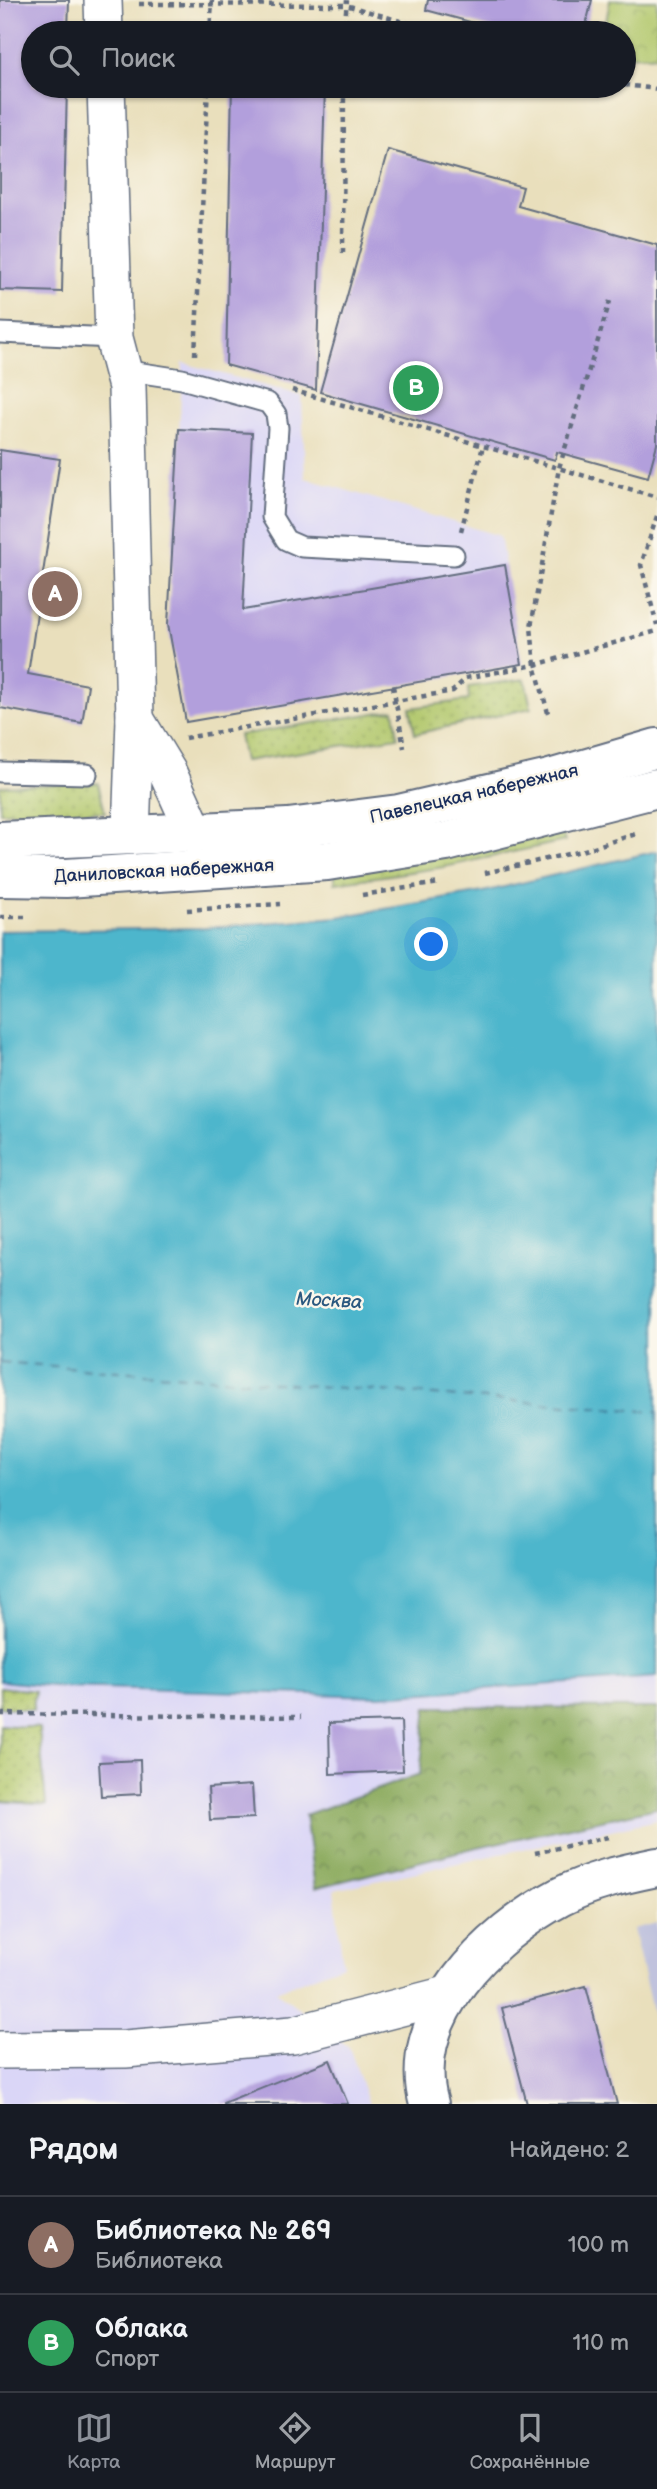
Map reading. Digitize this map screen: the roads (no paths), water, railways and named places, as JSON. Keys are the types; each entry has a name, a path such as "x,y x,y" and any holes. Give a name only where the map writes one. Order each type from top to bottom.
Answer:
{"main road":[{"name":"Павелецкая набережная","path":"288,828 399,814 550,779 657,748"},
{"name":"Павелецкая набережная","path":"327,861 446,842 657,788"},
{"name":"Даниловская набережная","path":"0,841 288,828"},
{"name":"Даниловская набережная","path":"0,877 66,878 327,861"},
{"path":"429,2104 425,2059 436,2021 472,1964 529,1916 561,1896 600,1880 657,1867"}],"street":[{"path":"107,98 118,354 127,387 143,732 131,835"},
{"path":"143,732 168,773 195,833"},
{"path":"0,2050 125,2049 293,2035 451,1994"}],"lane":[{"path":"0,333 118,354 182,379 268,403 276,414 278,428 272,517 286,540 302,547 454,555"},
{"path":"0,772 87,774"}],"water":[{"name":"Москва","path":"657,851 657,1677 380,1696 63,1687 0,1681 0,931 206,928 338,917 483,892"}],"place":[{"name":"Облака","path":"416,388"},
{"name":"Библиотека № 269","path":"55,594"}]}
